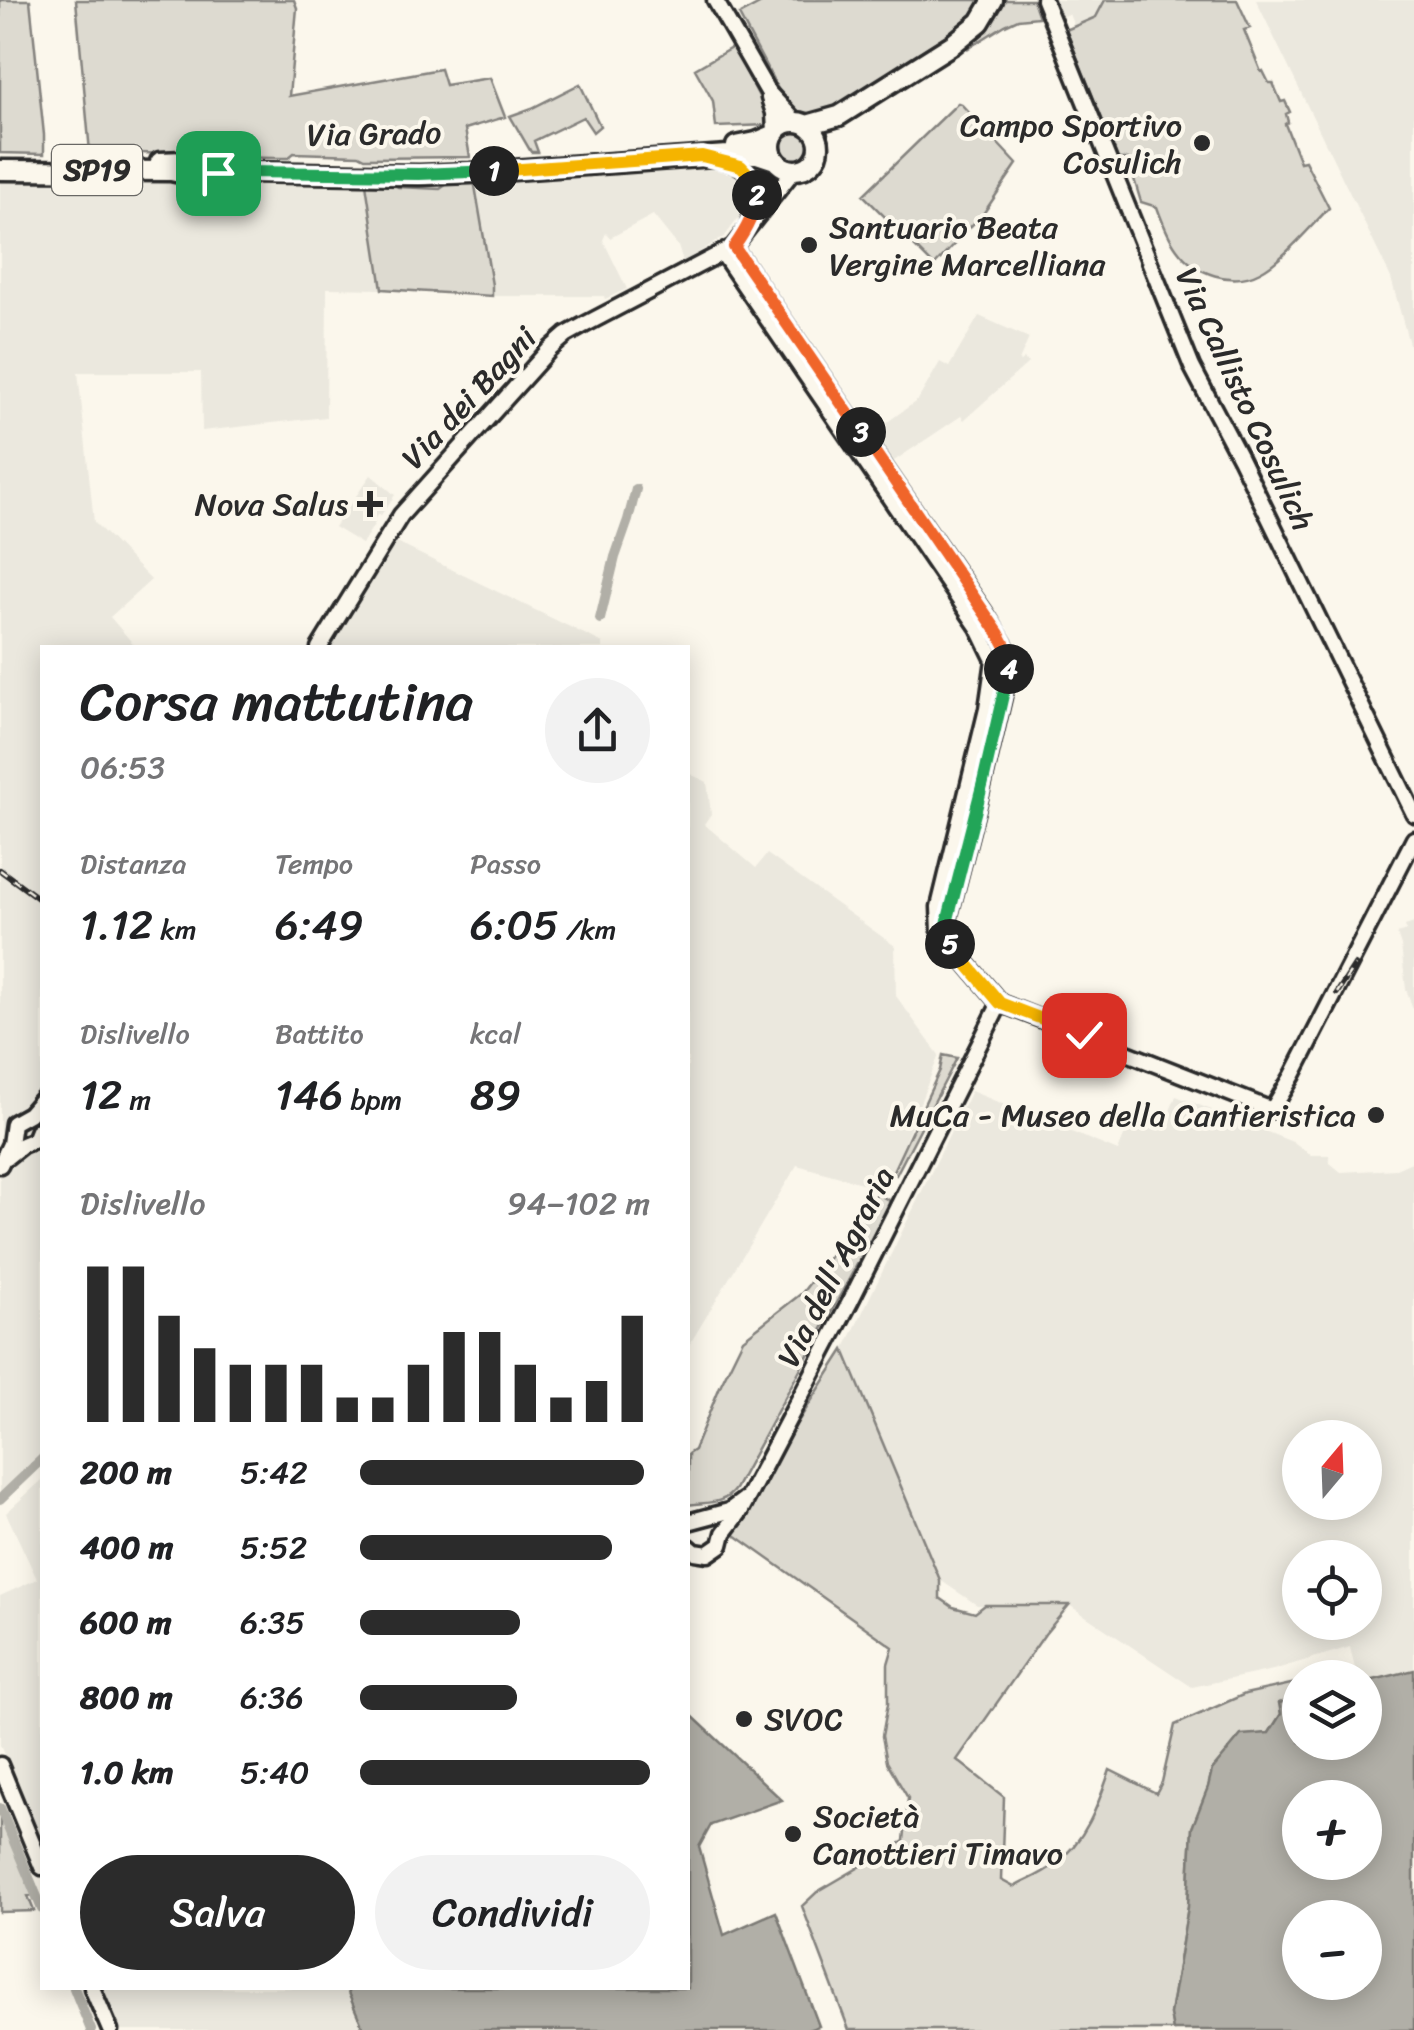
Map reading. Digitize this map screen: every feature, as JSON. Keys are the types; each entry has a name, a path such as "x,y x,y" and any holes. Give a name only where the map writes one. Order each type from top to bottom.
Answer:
{"main road":[{"path":"819,143 839,116 953,44 980,22 993,0"},
{"path":"801,123 817,136 818,154 807,167 782,165 770,148 774,133 788,122 839,116"},
{"name":"Via Grado","path":"0,170 171,171 194,167 206,153 228,162 284,165 437,164 739,146 774,133"},
{"name":"Via Grado","path":"0,160 164,162 194,167 204,182 238,172 453,174 757,154 782,165"},
{"path":"214,156 219,164 216,176"}],"street":[{"path":"715,0 768,92 774,133"},
{"name":"Via Callisto Cosulich","path":"1044,0 1192,367 1414,814"},
{"path":"768,92 801,123"},
{"path":"702,156 741,166 754,180 756,204 733,245"},
{"path":"733,245 771,199 782,165"},
{"path":"733,245 986,614 1012,658 949,915 948,942"},
{"path":"733,245 978,628 994,660 987,709 939,907 940,932 1000,1003 1272,1110 1414,839"},
{"name":"Via dei Bagni","path":"320,645 401,514 549,350 566,335 733,245"},
{"name":"Via dell'Agraria","path":"724,1532 740,1512 850,1302 1000,1003"},
{"path":"0,1165 31,1136 40,1107"},
{"path":"693,1521 728,1511 744,1500"},
{"path":"690,1548 703,1554 714,1552 724,1532 719,1524 693,1521"},
{"path":"0,1765 40,1863"},
{"path":"93,1990 110,2030"}],"shaded area":[{"path":"0,0 30,0 44,154 0,153"},
{"path":"76,0 294,0 297,8 289,96 440,69 445,85 490,78 505,117 465,129 470,157 365,158 294,153 288,158 251,157 231,154 205,140 191,145 183,154 90,152"},
{"path":"767,0 983,0 971,19 833,108 810,115 787,106 739,15"},
{"path":"1003,0 1033,0 1039,17 1018,19 967,49 983,32"},
{"path":"1053,0 1105,0 1096,17 1074,26 1069,14 1063,16"},
{"name":"Campo Sportivo Cosulich","path":"1105,0 1237,0 1250,28 1244,30 1261,72 1273,83 1290,112 1285,124 1300,162 1305,161 1329,208 1269,267 1238,278 1204,271 1185,258 1174,244 1157,207 1141,202 1128,159 1118,159 1066,30 1096,17"},
{"path":"1256,0 1414,0 1414,362 1391,278"},
{"path":"733,47 765,108 768,125 716,127 713,101 695,69"},
{"path":"580,84 600,126 593,132 583,117 534,141 538,152 531,152 510,116"},
{"path":"958,103 1017,164 977,223 934,266 863,195"},
{"path":"794,126 807,132 813,145 807,158 794,164 781,158 775,145 781,132"},
{"path":"631,168 726,168 743,177 748,205 725,236 683,262 678,246 653,215 610,238 606,233 603,240 627,289 605,299 492,296 474,180"},
{"path":"0,177 179,179 193,189 197,201 211,202 217,189 232,180 366,184 382,289 327,288 326,417 202,431 201,372 78,372 94,522 151,580 110,617 134,645 40,645 40,1461 0,1499"},
{"path":"474,180 492,296 382,289 366,184 440,189 450,182"},
{"path":"979,316 1029,338 1019,361 1024,359 1028,363 964,420 961,416 891,463 872,433 918,400 940,362 949,367"},
{"name":"Nova Salus","path":"371,475 395,495 373,521 362,544 334,527"},
{"path":"391,540 603,643 603,645 326,645"},
{"path":"690,774 707,782 711,814 704,824 756,868 767,854 895,946 896,996 939,1055 893,1171 865,1184 797,1165 690,1344"},
{"path":"1414,923 1414,1013 1397,934"},
{"path":"943,1055 957,1058 896,1175 890,1173 940,1070"},
{"path":"971,1091 1118,1151 1132,1116 1163,1129 1176,1096 1295,1143 1311,1155 1329,1155 1330,1163 1341,1172 1396,1169 1414,1161 1414,1670 1382,1678 1382,1660 1353,1660 1350,1647 1306,1660 1282,1660 1282,1667 1192,1687 1069,1605 977,1605 940,1580 844,1350"},
{"path":"877,1193 891,1202 735,1489 720,1500 690,1505 690,1453 743,1339 802,1293"},
{"path":"844,1350 940,1580 940,1598 953,1607 975,1613 985,1605 1069,1605 957,1760 1004,1797 1001,1880 1014,1887 1045,1871 1075,1845 1090,1821 1110,1770 1156,1793 1175,1725 1245,1694 1282,1686 1281,1714 1269,1733 1241,1736 1212,1770 1192,1828 1188,1907 1170,2014 1173,2030 849,2030 802,1906 817,1892 904,1841 908,1798 887,1762 882,1736 893,1647 732,1533"},
{"path":"40,1482 40,1842 0,1745 0,1596 37,1579 6,1513"},
{"path":"1414,1670 1414,2030 1173,2030 1170,2014 1188,1907 1192,1828 1212,1770 1241,1735 1269,1733 1281,1714 1282,1702 1282,1760 1382,1760 1382,1678"},
{"path":"690,1714 782,1800 711,1825 699,1847 724,1935 776,1912 819,2026 808,2030 364,2030 347,1990 690,1990"},
{"path":"0,1813 33,1895 28,1896 34,1911 0,1912"},
{"path":"103,1990 347,1990 364,2030 119,2030"}],"waterway":[{"path":"600,619 636,489"},
{"path":"0,1499 40,1461"},
{"path":"0,1808 40,1904"},
{"path":"75,1990 91,2030"}],"railway":[{"path":"0,870 40,900"},
{"path":"1337,993 1355,965"}],"place":[{"name":"Campo Sportivo Cosulich","path":"1202,143"},
{"name":"Santuario Beata Vergine Marcelliana","path":"809,245"},
{"name":"Nova Salus","path":"370,504"},
{"name":"MuCa - Museo della Cantieristica","path":"1376,1115"},
{"name":"SVOC","path":"744,1719"},
{"name":"Società Canottieri Timavo","path":"793,1834"}],"route":[{"path":"218,173 216,176 238,172 470,173 702,156 741,166 751,175 757,189 756,204 734,247 986,614 1012,658 949,915 948,942 1000,1003 1084,1035"}]}
